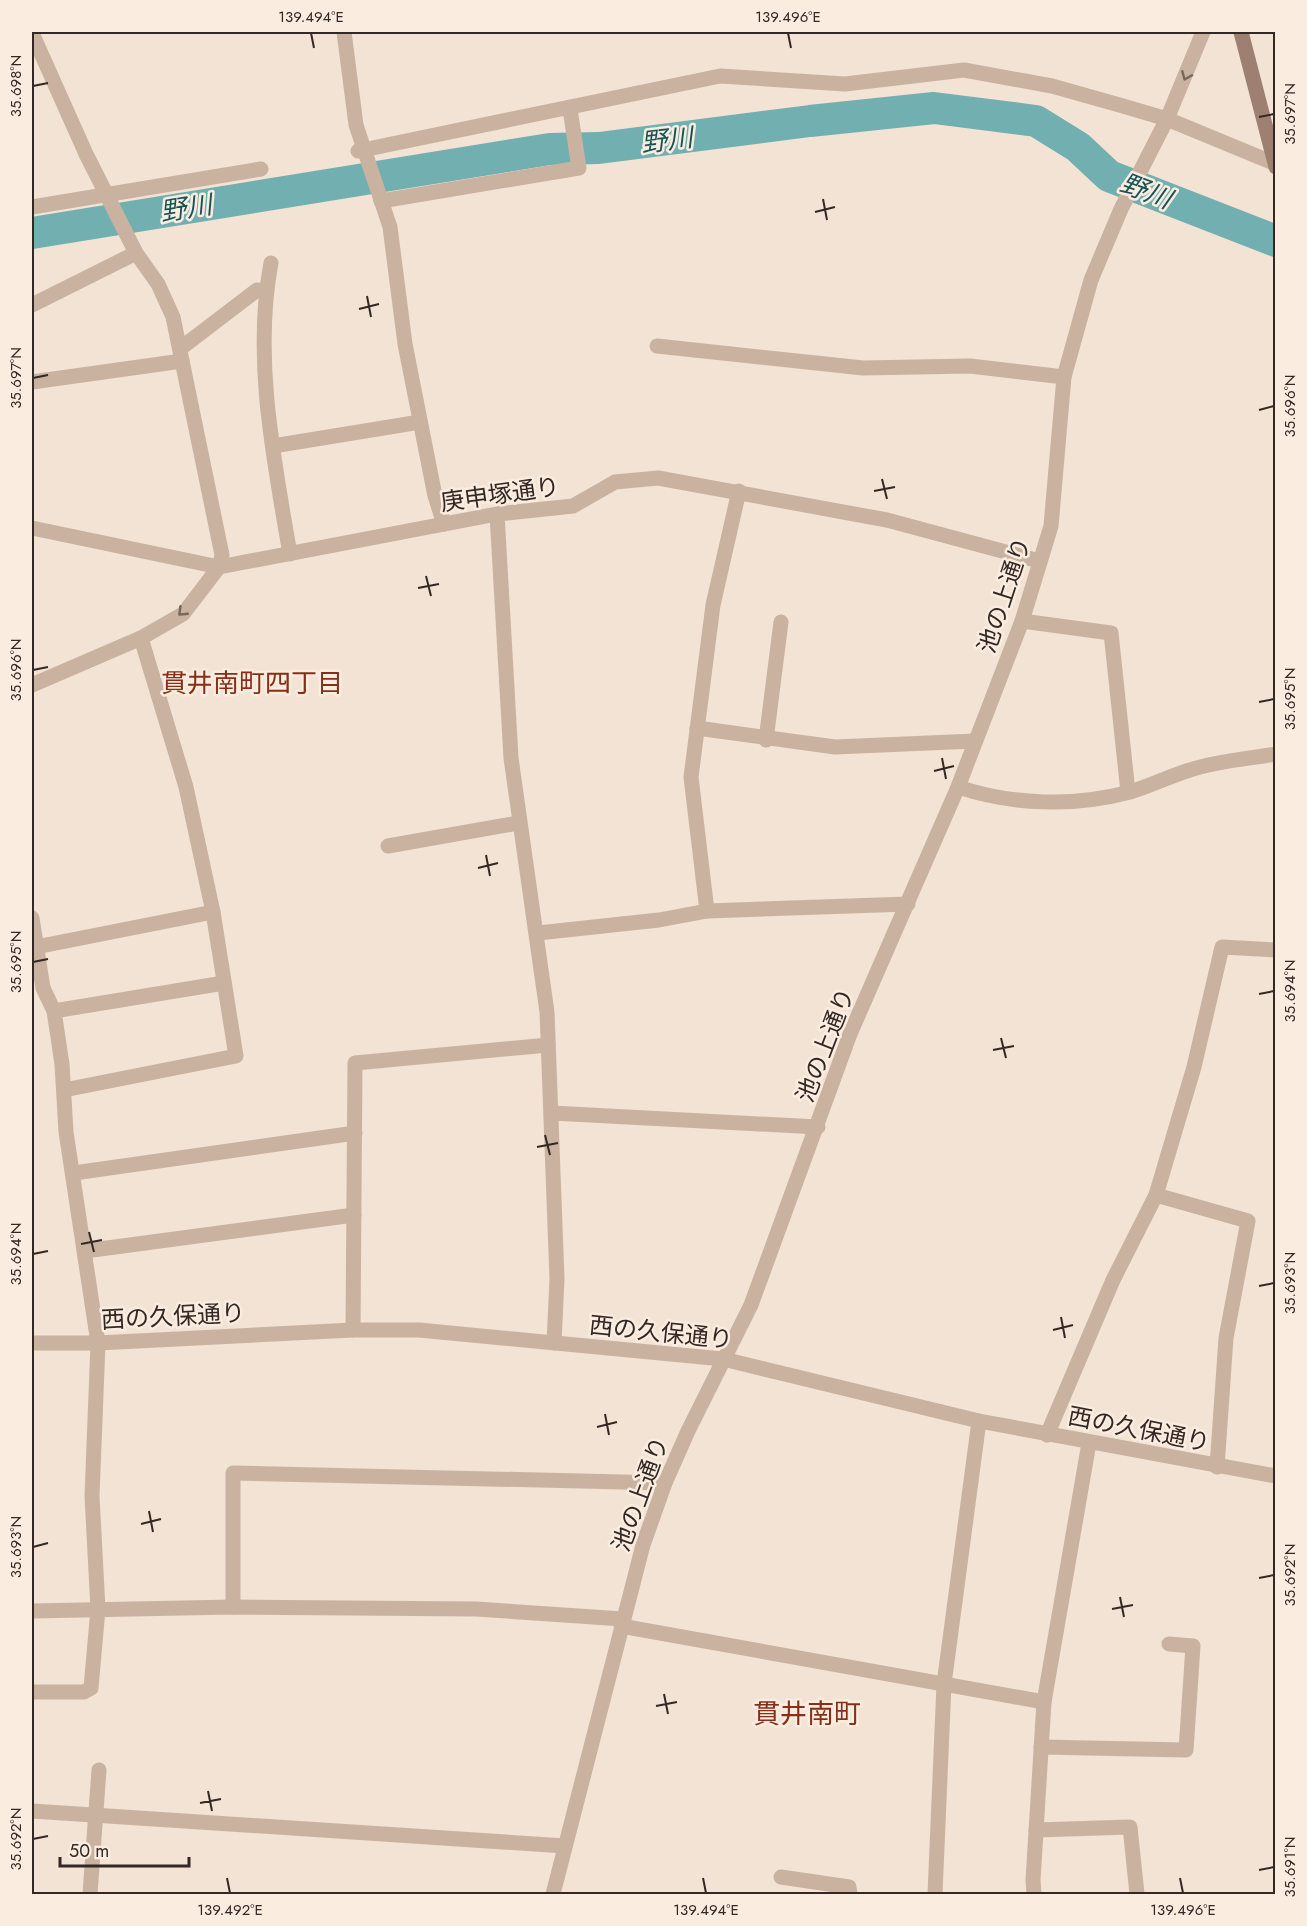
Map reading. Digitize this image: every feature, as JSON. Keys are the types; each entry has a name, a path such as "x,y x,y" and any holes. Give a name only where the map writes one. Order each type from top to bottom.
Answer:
{"main road":[{"path":"1241,32 1275,165"}],"street":[{"path":"344,32 361,150 390,227 405,344 420,422 444,524"},
{"path":"1167,120 1203,32"},
{"path":"32,33 64,108 108,192 126,234 136,253 158,284 173,317 222,555 219,567 183,614 141,638 32,685"},
{"path":"361,150 570,109 720,76 844,84 964,70 1052,86 1167,120 1275,165"},
{"path":"381,201 579,168 570,109"},
{"name":"池の上通り","path":"553,1894 643,1545 665,1483 751,1305 818,1127 850,1034 958,787 1022,621 1051,526 1064,377 1091,280 1121,209 1167,120"},
{"path":"32,207 108,192 261,169"},
{"path":"32,304 136,253"},
{"path":"271,263 266,291 265,352 273,446 290,554"},
{"path":"32,382 182,355 257,290 266,291"},
{"path":"657,346 863,368 970,366 1064,377"},
{"path":"273,446 420,422"},
{"name":"庚申塚通り","path":"32,528 219,567 497,514 573,506 615,482 658,478 739,491 887,520 1039,561"},
{"path":"707,911 691,777 713,605 739,491"},
{"path":"497,514 502,569 506,684 518,823 538,933 547,1012 557,1279 554,1343"},
{"path":"1022,621 1112,633 1128,792"},
{"path":"766,740 781,622"},
{"path":"64,1090 236,1056 213,912 186,787 141,638"},
{"path":"697,728 766,740 835,747 975,741"},
{"path":"958,787 987,797 1046,803 1128,792 1188,770 1275,754"},
{"path":"388,846 518,823"},
{"path":"538,933 659,920 707,911 908,904"},
{"path":"36,947 213,912"},
{"path":"32,918 43,988 54,1011 64,1090 66,1132 98,1343 92,1496 99,1609 91,1688 84,1692 32,1692"},
{"path":"1047,1435 1113,1280 1156,1195 1194,1067 1222,947 1275,950"},
{"path":"54,1011 224,982"},
{"path":"353,1330 356,1064 548,1045"},
{"path":"552,1113 818,1127"},
{"path":"74,1173 355,1133"},
{"path":"1156,1195 1248,1221 1226,1338 1217,1467"},
{"path":"85,1251 354,1215"},
{"name":"西の久保通り","path":"32,1342 98,1343 353,1330 419,1330 723,1359 979,1422 1275,1476"},
{"path":"935,1894 944,1684 979,1422"},
{"path":"1035,1894 1036,1830 1044,1702 1089,1443"},
{"path":"233,1607 233,1473 665,1483"},
{"path":"32,1611 233,1607 476,1609 622,1623 1044,1702"},
{"path":"1041,1747 1186,1750 1193,1646 1169,1644"},
{"path":"90,1894 99,1770"},
{"path":"32,1811 565,1846"},
{"path":"1036,1830 1130,1827 1137,1894"},
{"path":"781,1877 849,1887 850,1894"}],"waterway":[{"name":"野川","path":"32,233 550,149 599,148 934,108 1036,121 1078,147 1109,176 1276,241"}],"district":[{"name":"貫井南町四丁目","path":"252,683"},
{"name":"貫井南町","path":"807,1713"}]}
